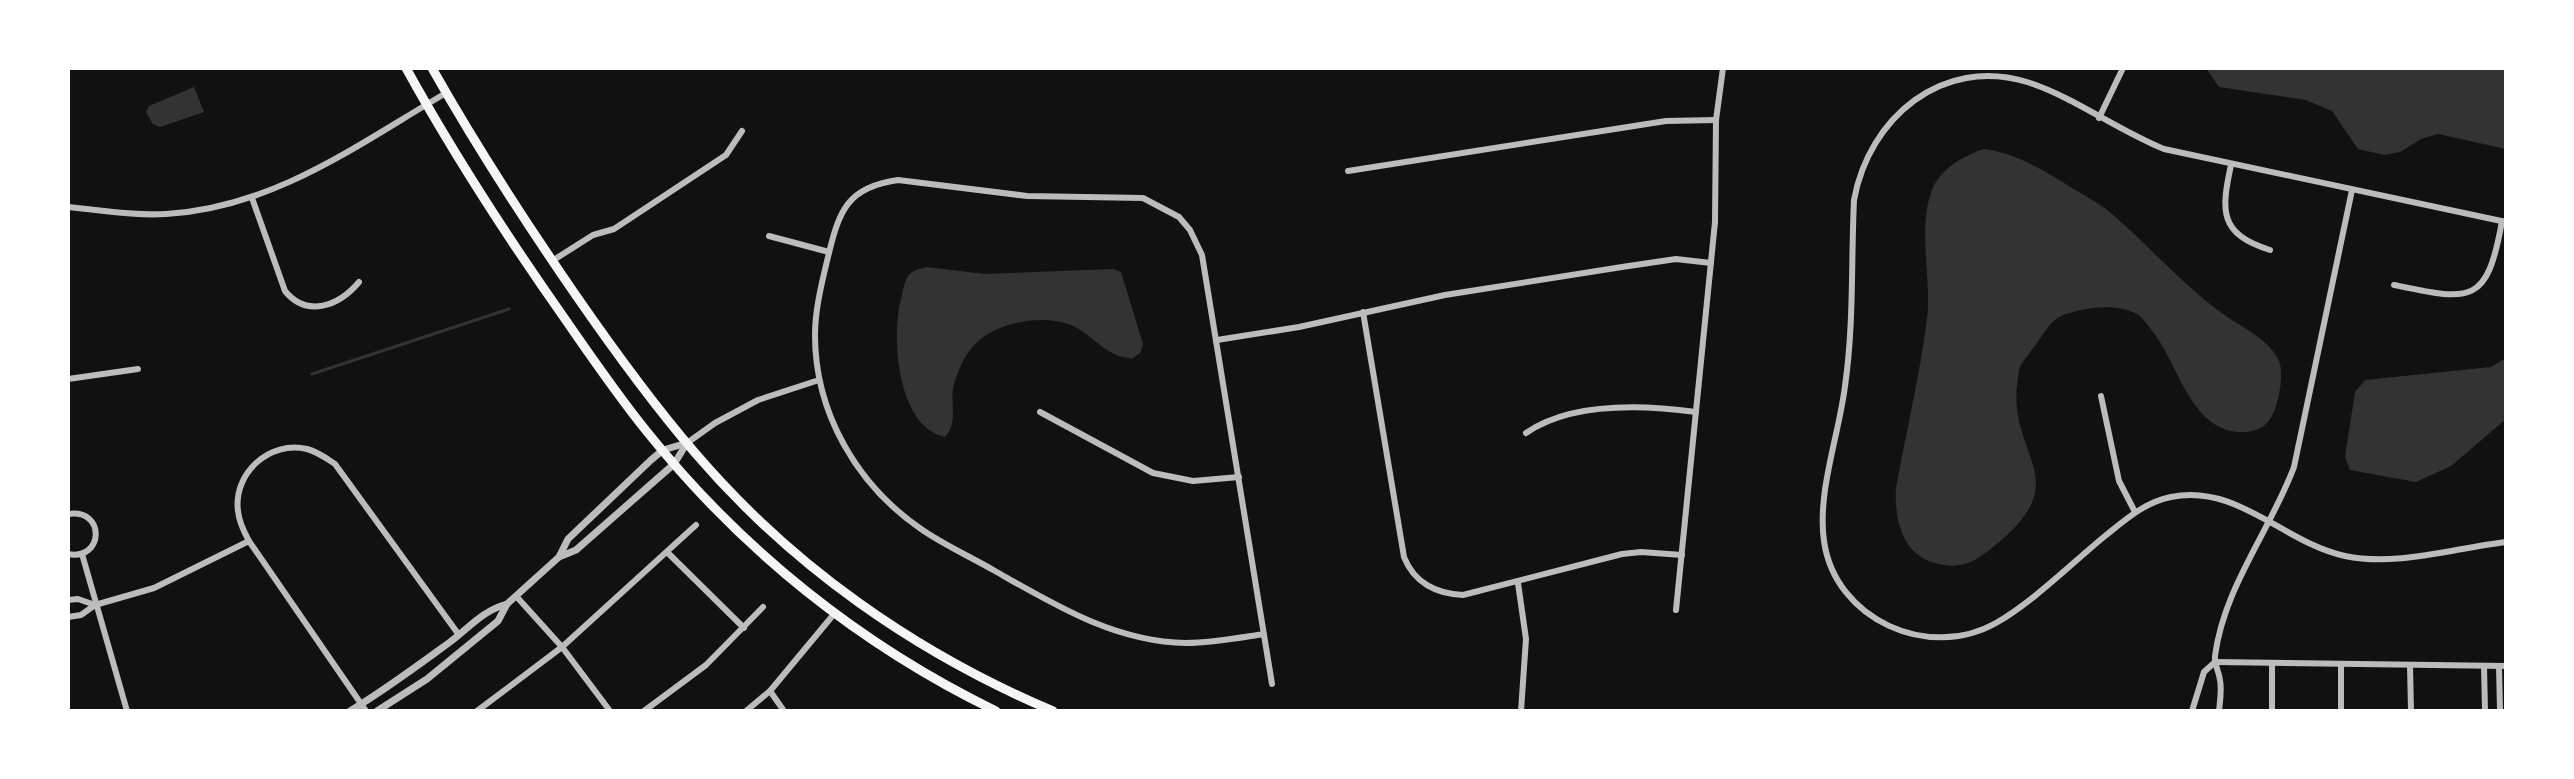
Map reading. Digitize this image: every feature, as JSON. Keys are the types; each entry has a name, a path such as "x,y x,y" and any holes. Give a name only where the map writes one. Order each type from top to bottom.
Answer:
{"main road":[{"path":"406,68 498,221 625,403 674,464 749,543 834,614 911,665 996,711"},
{"path":"432,68 501,184 627,367 687,443 772,533 857,603 950,661 1053,711"}],"street":[{"path":"1676,610 1711,263 1716,190 1716,120 1723,68"},
{"path":"2099,118 2123,68"},
{"path":"2394,285 2445,296 2475,288 2493,266 2504,221 2164,149 2028,82 1976,78 1954,82 1915,99 1892,118 1876,139 1864,161 1854,200 1850,348 1842,411 1823,507 1823,535 1835,575 1858,605 1888,626 1909,634 1939,638 1961,636 1997,623 2135,512 2170,497 2195,494 2234,503 2308,545 2344,556 2378,560 2506,542"},
{"path":"68,207 165,214 196,211 252,198 307,175 446,93"},
{"path":"1348,171 1666,121 1716,120"},
{"path":"552,261 593,235 614,229 726,155 742,131"},
{"path":"2231,165 2224,197 2226,218 2235,231 2247,240 2270,250"},
{"path":"1264,634 1186,643 1133,636 1096,624 921,529 876,492 855,465 832,421 819,380 815,334 822,283 839,216 858,193 877,183 898,180 1027,196 1143,198 1179,217 1197,242 1202,255 1217,340 1272,684"},
{"path":"2219,711 2220,679 2215,662 2220,632 2228,604 2283,497 2299,449 2352,190"},
{"path":"252,198 285,291 291,299 304,306 320,307 341,299 359,282"},
{"path":"769,236 829,252"},
{"path":"1217,340 1299,327 1445,295 1676,259 1711,263"},
{"path":"1363,312 1397,523 1407,565 1421,582 1450,595 1463,595 1622,554 1682,555"},
{"path":"68,379 138,369"},
{"path":"559,557 568,539 663,450 687,443 715,423 758,400 819,380"},
{"path":"2101,396 2119,481 2135,512"},
{"path":"1526,433 1551,419 1611,409 1644,407 1696,412"},
{"path":"1040,412 1153,473 1193,481 1239,477"},
{"path":"377,711 427,679 498,621 507,604 559,557 576,550 674,464 687,443"},
{"path":"363,708 249,541 237,510 243,480 251,467 277,450 308,449 335,464 459,635"},
{"path":"68,514 86,516 95,529 94,544 82,554 68,554"},
{"path":"477,711 562,647 696,525"},
{"path":"68,617 81,615 95,605 154,588 249,541"},
{"path":"667,552 744,628"},
{"path":"82,554 127,711"},
{"path":"1518,583 1526,639 1521,711"},
{"path":"516,596 562,647 610,711"},
{"path":"68,600 78,599 95,605"},
{"path":"350,711 363,708 490,609 507,604"},
{"path":"644,711 688,680 763,607"},
{"path":"746,711 770,691 834,614"},
{"path":"2192,711 2204,672 2215,662 2503,666 2500,711"},
{"path":"2272,663 2272,711"},
{"path":"2341,664 2341,711"},
{"path":"2410,665 2411,711"},
{"path":"2484,666 2485,711"},
{"path":"770,691 784,711"}],"shaded area":[{"path":"2206,68 2506,68 2506,149 2438,134 2421,139 2400,152 2384,155 2358,149 2332,111 2306,100 2219,87"},
{"path":"194,87 204,112 160,127 153,124 146,112 149,106"},
{"path":"1984,149 2033,165 2106,209 2205,300 2268,346 2279,361 2281,380 2275,409 2265,425 2245,432 2227,430 2199,410 2162,346 2139,315 2120,308 2102,307 2061,316 2046,329 2018,374 2017,410 2034,468 2036,486 2031,504 2018,524 1982,556 1951,566 1930,562 1911,548 1904,538 1897,514 1896,488 1927,319 1925,237 1928,205 1936,182 1947,169"},
{"path":"926,267 985,274 1113,269 1121,272 1143,344 1141,352 1132,359 1116,355 1073,326 1048,320 1020,322 995,330 974,345 962,364 953,391 952,425 945,437 929,430 916,417 907,399 898,357 898,315 905,283 911,273"},
{"path":"2506,358 2506,419 2451,466 2416,482 2350,470 2345,457 2355,392 2365,380 2491,367"}],"waterway":[{"path":"312,374 509,309"}]}
